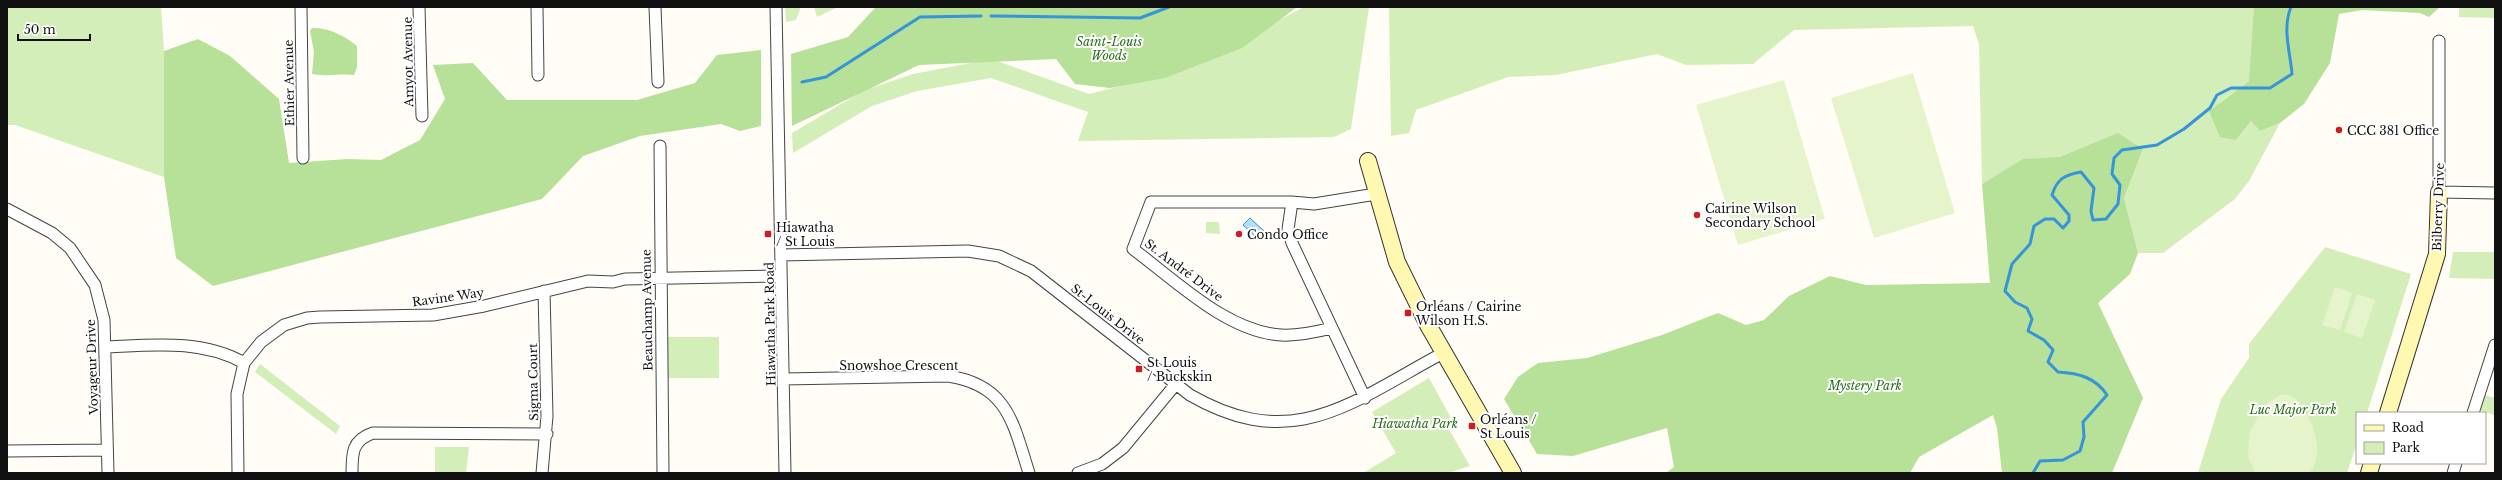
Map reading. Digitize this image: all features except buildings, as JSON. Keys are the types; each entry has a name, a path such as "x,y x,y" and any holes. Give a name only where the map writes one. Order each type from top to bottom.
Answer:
{"street":[{"name":"Ethier Avenue","path":"301,7 303,158"},
{"name":"Amyot Avenue","path":"419,7 422,116"},
{"path":"537,7 538,75"},
{"path":"655,7 658,82"},
{"name":"Hiawatha Park Road","path":"776,7 785,473"},
{"name":"Bilberry Drive","path":"2388,412 2437,254 2439,192 2439,41"},
{"name":"Beauchamp Avenue","path":"660,146 660,278 663,473"},
{"path":"1368,161 1376,194 1397,262 1443,353 1513,473"},
{"path":"2439,192 2495,193"},
{"name":"St. André Drive","path":"1332,328 1315,332 1282,335 1260,332 1228,318 1209,306 1133,249 1151,202 1292,202 1314,204 1376,194"},
{"path":"1292,202 1288,229 1292,243 1365,398"},
{"name":"Voyageur Drive","path":"7,209 52,233 70,248 84,265 95,285 102,309 105,347 108,473"},
{"name":"St-Louis Drive","path":"781,255 968,251 1005,258 1031,270 1175,384 1215,408 1259,420 1304,419 1326,415 1365,398 1443,353"},
{"name":"Ravine Way","path":"238,473 237,394 244,364 254,349 268,335 284,325 301,319 320,317 407,317 419,314 428,316 466,310 588,281 613,282 660,278 781,276"},
{"name":"Sigma Court","path":"542,473 547,434 544,291"},
{"path":"2473,412 2495,345"},
{"path":"105,347 191,346 218,351 244,364"},
{"name":"Snowshoe Crescent","path":"783,379 948,376 966,379 991,392 1006,409 1012,419 1029,473"},
{"path":"1078,473 1102,464 1124,448 1175,384"},
{"path":"352,473 353,450 356,442 363,436 373,433 547,434"},
{"path":"7,451 107,450"}],"green space":[{"path":"7,7 161,7 164,51 164,177 15,125 7,125"},
{"path":"785,7 801,7 796,20 786,22"},
{"path":"814,7 838,7 817,17"},
{"name":"Saint-Louis Woods","path":"1297,7 1242,48 1165,78 1110,88 1075,84 1056,59 919,65 792,126 791,54 848,37 875,8"},
{"path":"1304,7 1369,7 1351,129 1334,137 1078,141 1088,112 991,78 917,91 872,106 793,153 792,133 865,90 913,74 992,59 1089,94 1183,70"},
{"path":"1389,7 2291,7 2249,81 2220,102 2236,140 2251,121 2260,131 2280,123 2249,181 2235,199 2163,253 2138,253 2124,198 2143,149 2049,172 2016,164 1982,184 1979,44 1973,26 1794,30 1753,64 1686,65 1657,54 1556,75 1508,77 1416,110 1409,133 1391,136"},
{"path":"2254,7 2440,7 2429,17 2420,13 2362,10 2339,14 2330,63 2304,104 2280,123 2260,131 2251,121 2236,140 2220,137 2209,111 2249,81"},
{"path":"2459,7 2495,7 2495,18 2459,17"},
{"path":"312,28 325,29 336,33 357,46 357,67 354,75 312,74 314,52 310,31"},
{"path":"198,39 230,56 279,99 289,163 348,159 381,160 420,140 445,99 433,65 473,63 507,100 637,100 695,83 717,55 761,50 761,126 740,131 721,124 640,136 583,156 542,199 213,286 176,258 164,177 164,51"},
{"path":"1913,73 1955,213 1874,238 1831,98"},
{"path":"1784,80 1825,219 1738,245 1696,105"},
{"name":"Mystery Park","path":"2118,133 2143,149 2124,198 2138,253 2130,274 2098,303 2143,398 2112,473 2002,473 1997,428 1993,415 1919,457 1910,473 1666,473 1674,467 1667,428 1573,456 1537,454 1504,399 1518,377 1538,363 1587,358 1662,335 1718,313 1746,325 1764,320 1789,296 1830,276 1866,285 1990,283 1982,184 2023,159 2060,157"},
{"path":"1206,222 1219,222 1220,234 1206,233"},
{"name":"Luc Major Park","path":"2325,247 2411,274 2367,412 2356,412 2356,446 2347,473 2198,473 2221,399 2249,358 2249,344"},
{"path":"2453,252 2495,252 2495,279 2449,278"},
{"path":"2335,287 2352,293 2340,330 2322,325"},
{"path":"2357,294 2375,300 2362,338 2344,332"},
{"path":"667,337 719,337 719,378 667,378"},
{"path":"260,364 340,426 336,434 255,372"},
{"name":"Hiawatha Park","path":"1429,378 1450,416 1447,426 1470,466 1448,473 1363,473 1396,453 1372,412"},
{"path":"2282,394 2293,397 2303,407 2312,427 2317,446 2317,457 2310,473 2255,473 2248,456 2250,432 2263,406"},
{"path":"2485,395 2495,398 2494,415 2480,410"},
{"path":"435,447 469,447 466,473 435,473"}],"water":[{"path":"1250,218 1265,232 1258,239 1243,225"}],"waterway":[{"path":"991,16 1140,18 1169,7"},
{"path":"2033,473 2040,461 2063,460 2080,451 2084,437 2083,422 2107,395 2098,384 2080,375 2058,372 2048,362 2053,350 2044,340 2028,331 2032,319 2027,308 2015,302 2005,291 2012,264 2030,244 2034,226 2045,219 2054,219 2063,228 2069,221 2069,215 2052,195 2056,185 2066,176 2081,172 2094,188 2091,211 2093,220 2106,219 2118,204 2120,185 2112,174 2114,158 2122,150 2157,145 2184,129 2210,108 2217,95 2231,88 2270,88 2292,74 2287,40 2287,23 2291,7"},
{"path":"802,82 826,77 920,17 981,16"}],"place":[{"name":"CCC 381 Office","path":"2339,130"},
{"name":"Cairine Wilson Secondary School","path":"1697,215"},
{"name":"Hiawatha / St Louis","path":"768,234"},
{"name":"Condo Office","path":"1239,234"},
{"name":"Orléans / Cairine Wilson H.S.","path":"1408,313"},
{"name":"St Louis / Buckskin","path":"1139,369"},
{"name":"Orléans / St Louis","path":"1472,426"}]}
